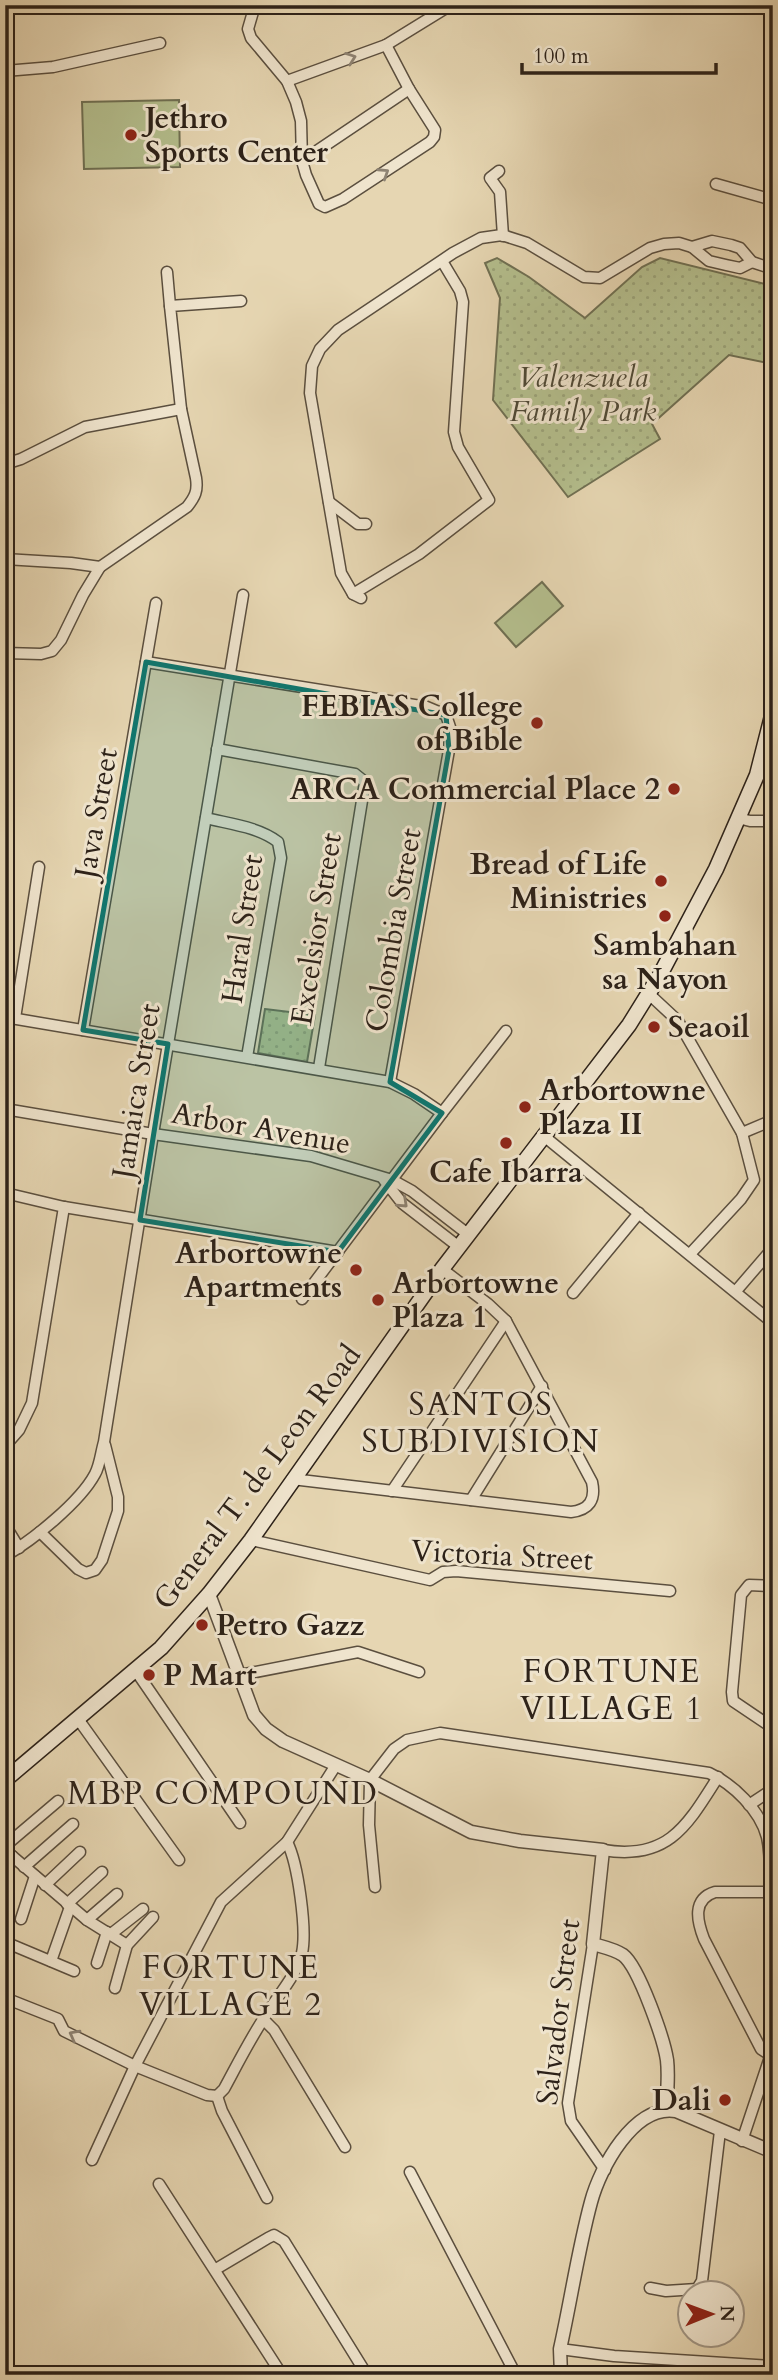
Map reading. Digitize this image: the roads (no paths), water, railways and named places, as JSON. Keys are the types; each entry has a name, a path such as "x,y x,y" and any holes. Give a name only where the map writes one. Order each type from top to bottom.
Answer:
{"main road":[{"name":"General T. de Leon Road","path":"5,1780 136,1671 161,1648 209,1594 251,1540 442,1269 629,1025 706,891 757,775 773,712"}],"street":[{"path":"255,5 248,29 251,38 287,81 301,121 302,161 306,175 319,204 326,207 344,199 434,137 435,130 386,45"},
{"path":"287,81 386,45 451,5"},
{"path":"5,71 52,67 160,43"},
{"path":"302,161 410,89"},
{"path":"499,171 490,178 500,192 503,236"},
{"path":"716,184 773,200"},
{"path":"442,261 460,291 463,302 454,432 458,447 489,500 419,554 357,596 341,573 310,393 312,366 320,349 338,330 442,261 481,239 503,236 527,243 584,277 600,278 650,248 680,243 692,247 709,261 740,268 752,262"},
{"path":"692,247 712,241 731,245 740,248 752,262 773,269"},
{"path":"5,653 41,654 52,651 61,640 100,567 187,507 195,497 197,478 181,409 167,272"},
{"path":"170,306 241,301"},
{"path":"5,464 85,428 181,409"},
{"path":"329,502 358,524 366,524"},
{"path":"5,559 100,567"},
{"name":"Jamaica Street","path":"5,1556 40,1532 79,1494 95,1474 104,1442 243,595"},
{"name":"Java Street","path":"83,1030 156,603"},
{"name":"Colombia Street","path":"146,662 426,707 446,715 450,727 449,750 390,1082"},
{"name":"Excelsior Street","path":"217,749 355,774 365,782 319,1068"},
{"name":"Haral Street","path":"206,818 271,837 278,842 281,858 247,1057"},
{"path":"738,818 773,821"},
{"path":"39,867 10,1018 390,1082 442,1113"},
{"path":"649,994 678,1021 742,1133 754,1180 741,1199 690,1254"},
{"path":"302,1299 387,1181 506,1031"},
{"name":"Arbor Avenue","path":"5,1108 153,1134 311,1156 412,1191 469,1235"},
{"path":"742,1133 773,1120"},
{"path":"545,1137 773,1323"},
{"name":"Arbor Avenue","path":"387,1181 401,1203 459,1247"},
{"path":"5,1193 64,1207 338,1252"},
{"path":"5,1446 19,1430 32,1403 64,1207"},
{"path":"573,1293 639,1213"},
{"path":"447,1237 456,1226"},
{"path":"736,1291 773,1248"},
{"path":"292,1479 571,1512 582,1511 591,1503 594,1493 592,1482 506,1321 442,1269"},
{"path":"392,1491 506,1321"},
{"path":"471,1500 542,1386"},
{"path":"40,1532 78,1569 86,1573 95,1570 102,1560 118,1511 118,1497 104,1442"},
{"path":"5,1525 19,1548"},
{"name":"Victoria Street","path":"251,1540 421,1579 430,1580 443,1572 456,1571 670,1591"},
{"path":"773,1586 750,1585 742,1591 732,1692 733,1701 773,1728"},
{"path":"209,1594 254,1715 266,1729 283,1741 370,1780 471,1832 622,1853 651,1849 665,1844 688,1822 718,1777"},
{"path":"240,1675 358,1652 371,1654 419,1672"},
{"path":"136,1671 240,1823"},
{"path":"78,1719 179,1860"},
{"path":"375,1887 369,1825 370,1780 394,1749 407,1740 440,1733 709,1773 718,1777 749,1805 766,1835 770,1861 771,1892 730,1891 708,1894 698,1907 698,1922 761,2049 771,2052 742,2141"},
{"path":"92,2161 135,2066 221,1902 287,1842 336,1765"},
{"path":"749,1805 773,1789"},
{"path":"5,1869 7,1851 58,1801"},
{"path":"24,1867 73,1824"},
{"path":"217,2096 224,2089 302,1955 304,1942 298,1870 287,1842"},
{"name":"Salvador Street","path":"603,1850 593,1944 568,2103 571,2122 605,2170"},
{"path":"7,1851 87,1920 127,1945"},
{"path":"45,1885 80,1852"},
{"path":"51,1961 69,1905 102,1872"},
{"path":"21,1919 35,1876"},
{"path":"87,1920 117,1894"},
{"path":"97,1963 109,1933 143,1909"},
{"path":"115,1988 127,1945 153,1917"},
{"path":"5,1942 74,1970"},
{"path":"593,1944 625,1956 640,1978 667,2058 666,2109"},
{"path":"5,1998 58,2019 64,2031 135,2066 207,2095 217,2096"},
{"path":"263,2019 274,2030 345,2147"},
{"path":"217,2096 222,2111 267,2198"},
{"path":"561,2375 560,2349 592,2200 623,2139 650,2114 666,2109 773,2152"},
{"path":"650,2288 688,2290 697,2288 702,2281 720,2131"},
{"path":"410,2172 516,2375"},
{"path":"159,2184 282,2375"},
{"path":"216,2269 274,2235 284,2241 367,2375"},
{"path":"560,2349 614,2356 773,2366"}],"place":[{"name":"Jethro Sports Center","path":"131,135"},
{"name":"FEBIAS College of Bible","path":"537,723"},
{"name":"ARCA Commercial Place 2","path":"674,789"},
{"name":"Bread of Life Ministries","path":"661,881"},
{"name":"Sambahan sa Nayon","path":"665,916"},
{"name":"Seaoil","path":"654,1027"},
{"name":"Arbortowne Plaza II","path":"525,1107"},
{"name":"Cafe Ibarra","path":"506,1143"},
{"name":"Arbortowne Apartments","path":"356,1270"},
{"name":"Arbortowne Plaza 1","path":"378,1300"},
{"name":"Petro Gazz","path":"202,1625"},
{"name":"P Mart","path":"149,1675"},
{"name":"Dali","path":"725,2100"}],"district":[{"name":"SANTOS SUBDIVISION","path":"481,1422"},
{"name":"FORTUNE VILLAGE 1","path":"612,1690"},
{"name":"MBP COMPOUND","path":"223,1793"},
{"name":"FORTUNE VILLAGE 2","path":"231,1986"}],"park label":[{"name":"Valenzuela Family Park","path":"583,394"}]}
